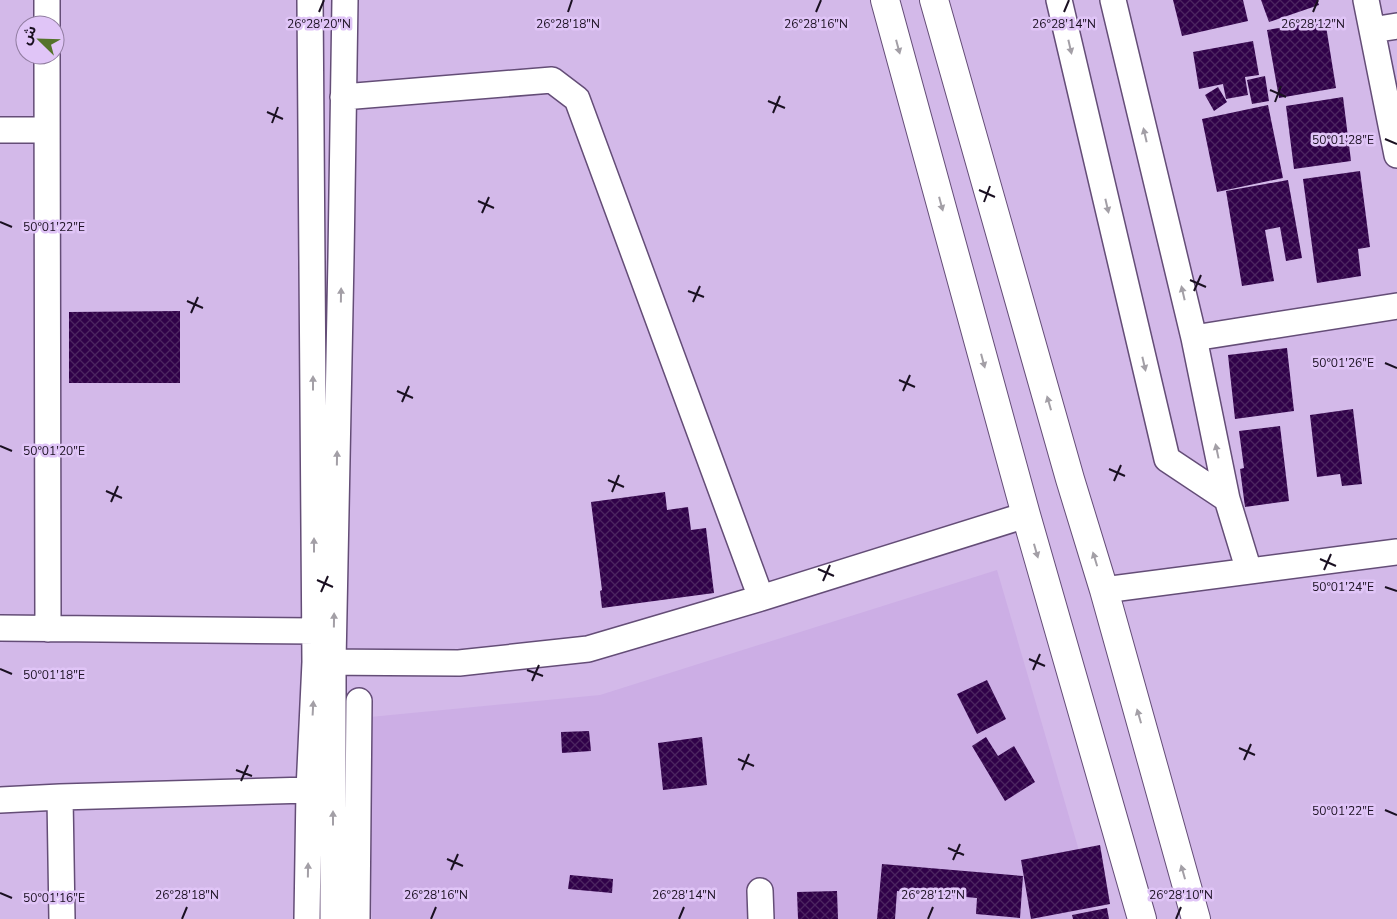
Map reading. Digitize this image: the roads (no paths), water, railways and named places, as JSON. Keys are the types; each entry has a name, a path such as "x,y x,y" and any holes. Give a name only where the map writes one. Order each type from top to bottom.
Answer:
{"main road":[{"path":"885,0 1026,515 1142,919"},
{"path":"934,0 1070,479 1104,590 1196,919"}],"street":[{"path":"47,0 47,15"},
{"path":"308,919 309,790 324,662 315,631 310,0"},
{"path":"333,919 324,662 344,96 345,0"},
{"path":"1059,0 1167,459 1227,499"},
{"path":"1113,0 1194,338 1227,499 1249,571"},
{"path":"1366,0 1397,155"},
{"path":"1372,30 1397,26"},
{"path":"47,65 48,629"},
{"path":"344,96 552,80 577,99 762,598"},
{"path":"0,130 47,130"},
{"path":"1194,338 1397,306"},
{"path":"324,662 459,663 588,649 762,598 1026,515"},
{"path":"1104,590 1397,552"},
{"path":"0,628 315,631"},
{"path":"357,919 359,701"},
{"path":"0,800 309,790"},
{"path":"60,797 62,919"},
{"path":"760,891 761,919"}]}
